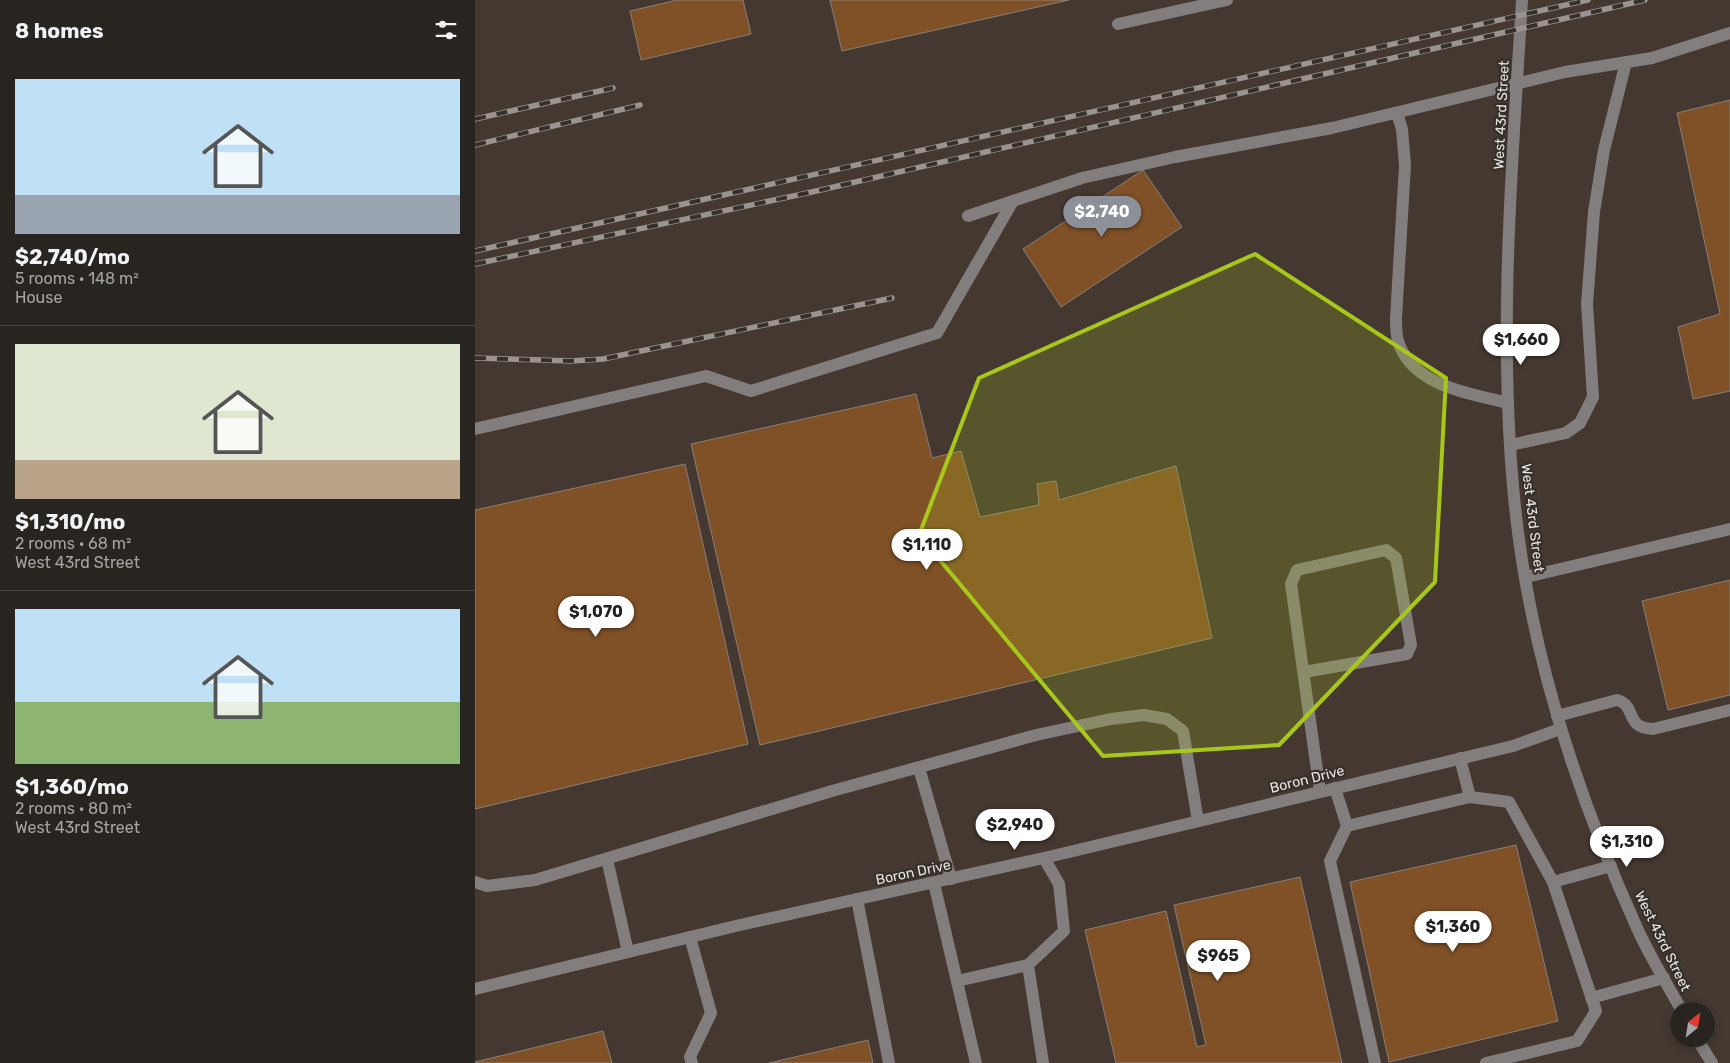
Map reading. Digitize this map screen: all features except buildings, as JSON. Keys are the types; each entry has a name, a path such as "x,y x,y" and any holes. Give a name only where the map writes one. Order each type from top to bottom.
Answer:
{"street":[{"path":"1118,24 1227,0"},
{"name":"West 43rd Street","path":"1522,0 1506,297 1507,403 1514,500 1529,601 1560,729 1594,823 1638,930 1677,1002"},
{"path":"968,216 1082,178 1175,157 1332,128 1549,76 1652,58 1730,33"},
{"path":"1509,445 1567,433 1580,423 1593,398 1587,304 1594,212 1604,150 1626,62"},
{"path":"1397,113 1402,128 1405,165 1396,318 1398,341 1409,362 1423,374 1453,390 1507,403"},
{"path":"475,429 706,376 751,391 937,333 1013,200"},
{"path":"1526,577 1730,528"},
{"path":"1304,672 1407,654 1411,645 1396,558 1386,550 1297,570 1291,584 1320,792"},
{"path":"1557,716 1617,700 1622,701 1636,725 1643,729 1653,729 1730,710"},
{"path":"475,882 487,886 535,880 832,791 1036,735 1144,714 1167,719 1183,731 1198,821"},
{"name":"Boron Drive","path":"475,989 690,937 1044,858 1513,746 1560,729"},
{"path":"1460,758 1470,797"},
{"path":"919,768 951,879"},
{"path":"1335,788 1347,826 1330,861 1375,1063"},
{"path":"1347,826 1470,797 1509,802 1553,882 1596,1011 1577,1041 1486,1063"},
{"path":"957,981 1029,965 1064,931 1059,884 1044,858"},
{"path":"607,859 628,952"},
{"path":"1553,882 1611,866"},
{"path":"934,883 976,1063"},
{"path":"857,899 889,1063"},
{"path":"690,937 711,1013 690,1057 692,1063"},
{"path":"1029,965 1043,1063"},
{"path":"1591,998 1664,978"},
{"path":"1703,1048 1712,1063"}],"highlighted area":[{"path":"1255,254 1446,378 1435,582 1279,745 1103,756 919,535 979,378"}],"shaded area":[{"path":"475,0 1730,0 1730,1063 475,1063"}],"railway":[{"path":"475,251 1588,0"},
{"path":"475,264 812,192 1645,0"},
{"path":"475,119 613,88"},
{"path":"475,145 640,105"},
{"path":"475,358 571,361 603,359 892,298"}]}
